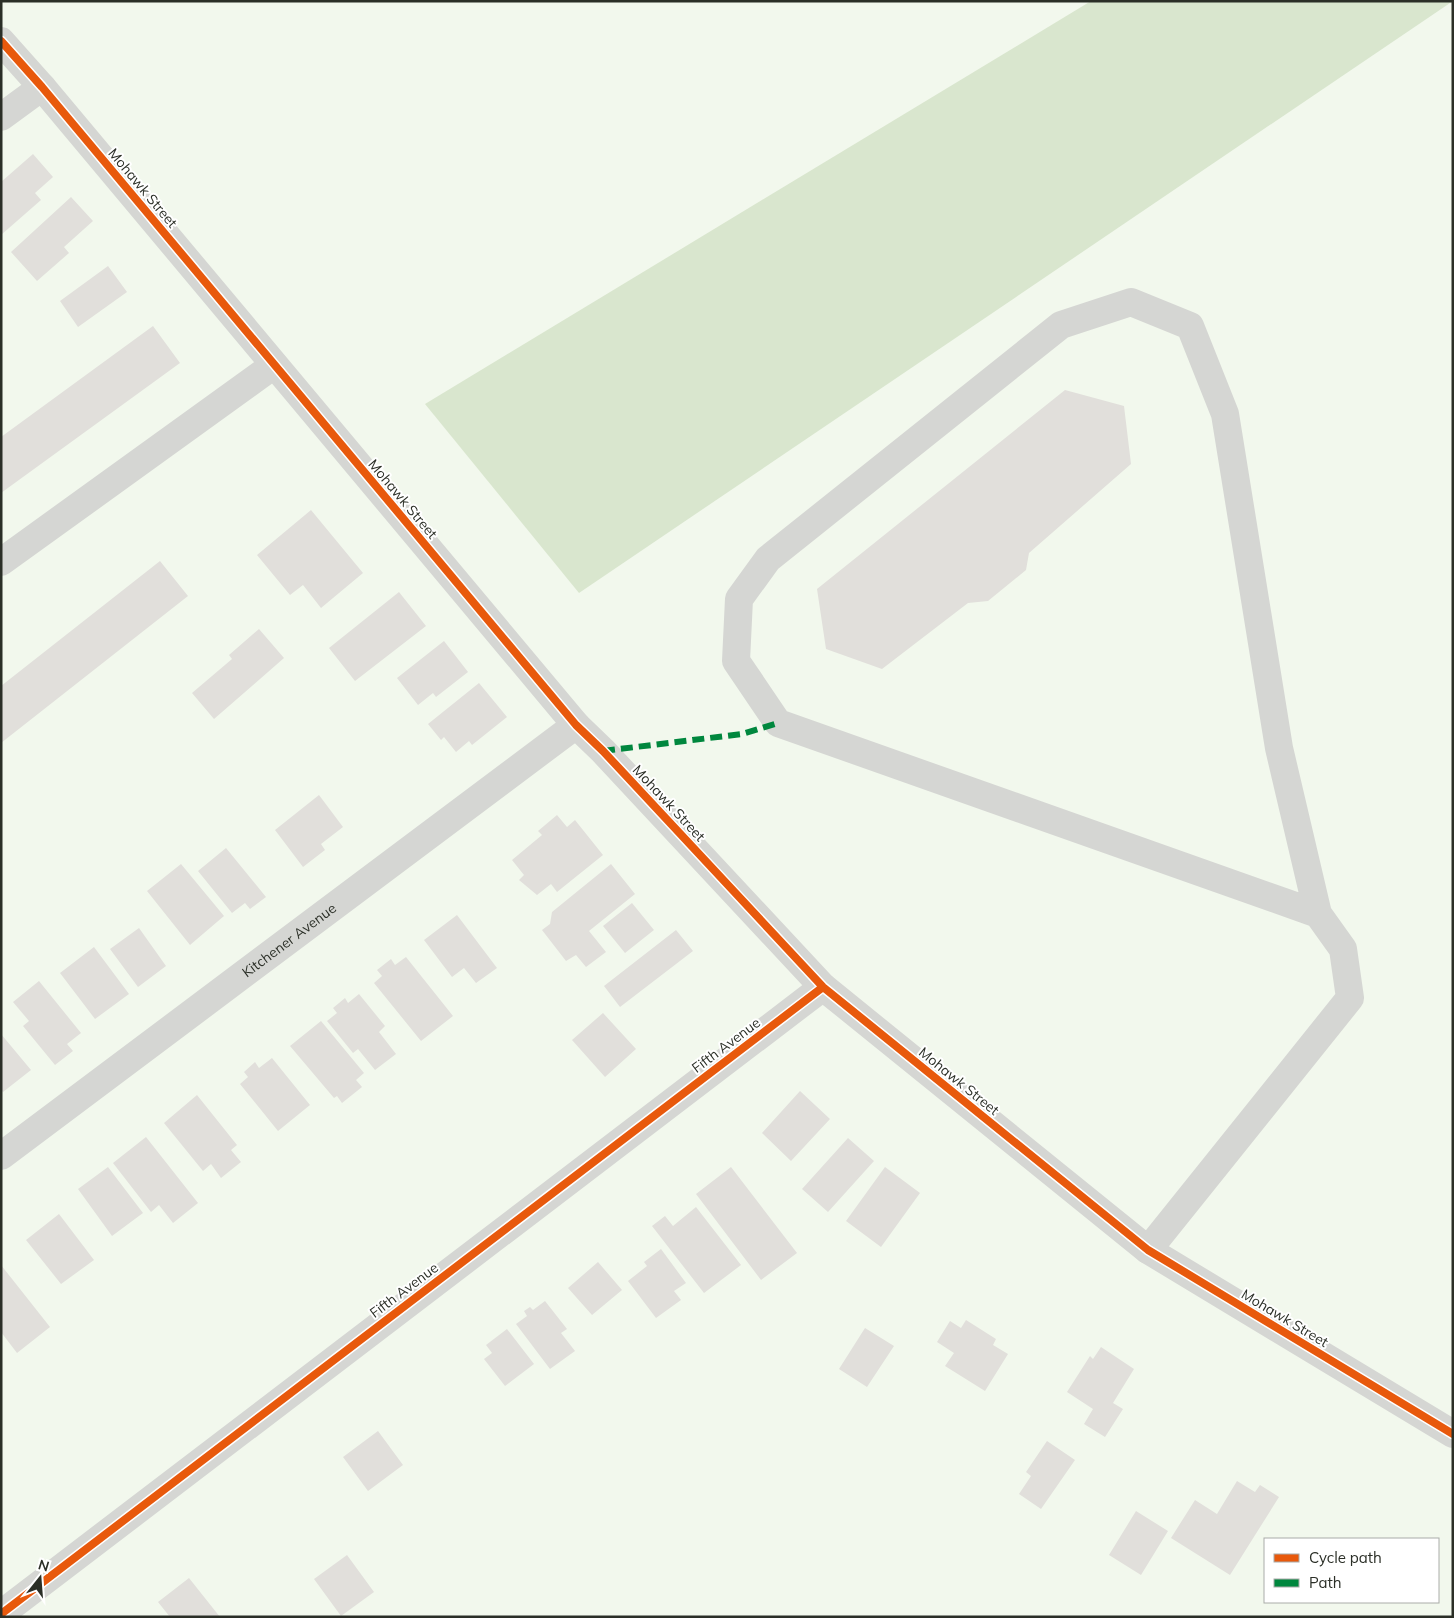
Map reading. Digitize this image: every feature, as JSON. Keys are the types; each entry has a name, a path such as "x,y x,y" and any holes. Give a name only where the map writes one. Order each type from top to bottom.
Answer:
{"street":[{"name":"Mohawk Street","path":"1,41 42,87 576,725 603,751 823,987 1148,1250 1453,1434"},
{"path":"1,117 42,87"},
{"path":"1148,1250 1350,998 1343,949 1318,914 1279,748 1226,414 1190,326 1131,302 1061,325 768,559 739,600 736,661 778,723 1318,914"},
{"path":"1,562 274,365"},
{"name":"Kitchener Avenue","path":"1,1156 576,725"},
{"name":"Fifth Avenue","path":"1,1614 823,987"}],"green space":[{"path":"1091,1 1453,1 579,593 425,404"}],"building":[{"path":"33,154 53,177 35,193 41,200 1,235 1,182"},
{"path":"71,197 93,221 64,247 69,253 37,281 11,252"},
{"path":"108,266 127,292 78,327 60,301"},
{"path":"153,326 180,363 1,493 1,437"},
{"path":"1065,390 1124,406 1131,464 1029,553 1026,570 988,601 968,603 882,669 826,649 817,589"},
{"path":"311,510 363,573 321,608 303,585 290,595 257,555"},
{"path":"160,561 188,596 1,743 1,686"},
{"path":"399,592 426,626 355,681 329,648"},
{"path":"259,629 284,658 214,719 192,693 232,659 229,655"},
{"path":"444,641 468,672 436,697 433,693 418,705 397,678"},
{"path":"479,683 507,717 472,745 469,741 456,752 444,737 441,740 428,724"},
{"path":"319,795 343,827 321,844 325,850 303,867 275,830"},
{"path":"557,815 567,827 575,820 603,855 557,892 551,884 537,895 519,880 524,875 512,860 542,835 538,831"},
{"path":"226,848 266,897 250,909 245,903 232,913 198,871"},
{"path":"181,864 224,916 190,945 147,891"},
{"path":"611,864 635,894 589,931 606,952 586,967 576,955 566,961 542,930 550,924 552,912"},
{"path":"632,903 654,930 625,953 603,926"},
{"path":"457,915 497,968 476,983 464,968 452,977 424,940"},
{"path":"139,928 166,966 138,987 110,949"},
{"path":"676,930 693,951 620,1007 604,986"},
{"path":"94,947 129,994 95,1019 60,973"},
{"path":"406,957 453,1016 421,1041 374,983 382,976 377,970 391,959 395,965"},
{"path":"39,981 81,1033 67,1044 73,1051 55,1065 23,1026 29,1021 13,1002"},
{"path":"359,994 385,1026 379,1032 396,1054 375,1070 358,1049 353,1053 327,1021 337,1013 333,1008 345,998 348,1003"},
{"path":"603,1013 636,1049 605,1077 572,1040"},
{"path":"321,1021 364,1073 356,1080 362,1087 342,1103 337,1096 334,1098 290,1046"},
{"path":"1,1034 31,1070 3,1092 1,1090"},
{"path":"272,1058 310,1105 278,1131 240,1084 248,1077 244,1072 255,1062 259,1068"},
{"path":"800,1091 830,1119 791,1161 762,1133"},
{"path":"197,1095 237,1145 231,1150 241,1162 221,1178 211,1164 203,1171 164,1123"},
{"path":"146,1137 198,1203 173,1223 159,1205 151,1212 113,1163"},
{"path":"848,1138 874,1161 828,1212 802,1189"},
{"path":"108,1167 143,1213 112,1236 78,1189"},
{"path":"731,1167 797,1253 761,1280 696,1194"},
{"path":"885,1167 920,1193 881,1247 846,1221"},
{"path":"696,1207 741,1265 704,1293 652,1226 665,1216 673,1226"},
{"path":"59,1214 94,1260 61,1284 26,1240"},
{"path":"661,1249 686,1283 674,1291 681,1300 656,1318 628,1281 647,1266 644,1262"},
{"path":"598,1262 622,1290 592,1315 568,1288"},
{"path":"1,1265 50,1327 17,1353 1,1332"},
{"path":"545,1301 567,1329 561,1333 575,1351 550,1369 516,1324 527,1316 524,1311 530,1307 533,1310"},
{"path":"966,1320 996,1339 993,1345 1008,1354 985,1391 945,1366 954,1353 937,1342 950,1321 961,1328"},
{"path":"865,1328 894,1346 867,1387 839,1369"},
{"path":"507,1329 534,1364 505,1386 484,1359 492,1353 486,1345"},
{"path":"1101,1347 1134,1369 1113,1403 1123,1409 1105,1437 1084,1424 1093,1409 1067,1392 1090,1356 1093,1359"},
{"path":"378,1431 403,1465 368,1491 343,1457"},
{"path":"1047,1441 1075,1460 1041,1509 1019,1494 1031,1476 1026,1472"},
{"path":"1237,1481 1255,1492 1260,1485 1279,1497 1230,1575 1171,1538 1195,1500 1217,1514"},
{"path":"1136,1511 1168,1531 1141,1575 1109,1555"},
{"path":"347,1555 374,1592 341,1616 314,1579"},
{"path":"189,1578 220,1617 170,1617 158,1602"}],"marked path":[{"path":"603,751 742,734 778,723"}],"cycle path":[{"path":"1,41 42,87 576,725 603,751 823,987 1148,1250 1453,1434"},
{"path":"1,1614 823,987"}]}
